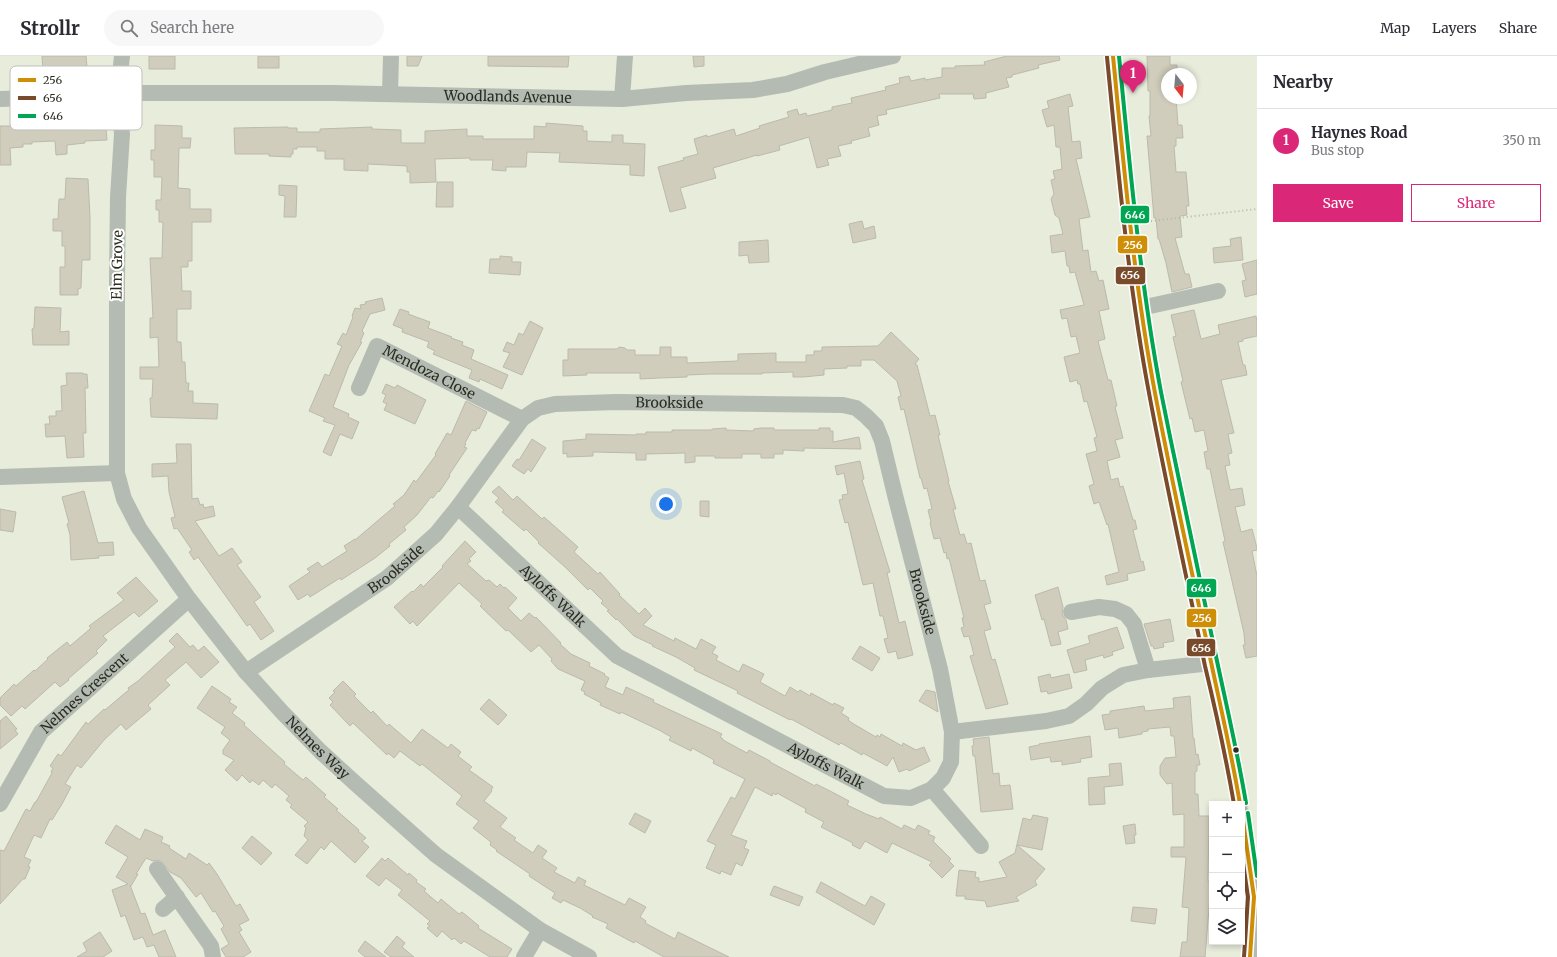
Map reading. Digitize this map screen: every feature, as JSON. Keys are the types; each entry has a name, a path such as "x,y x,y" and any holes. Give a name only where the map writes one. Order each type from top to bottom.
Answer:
{"street":[{"name":"Elm Grove","path":"121,66 122,56"},
{"path":"390,94 391,56"},
{"path":"622,99 625,56"},
{"name":"Woodlands Avenue","path":"142,93 390,94 622,99 686,93 753,90 787,84 825,72 893,56"},
{"path":"1113,56 1130,224 1141,308 1155,392 1233,762 1240,801"},
{"name":"Woodlands Avenue","path":"0,99 10,99"},
{"name":"Elm Grove","path":"116,474 117,259 122,130"},
{"path":"1141,308 1218,291"},
{"name":"Mendoza Close","path":"359,388 377,346 522,419"},
{"name":"Brookside","path":"246,672 387,578 436,534 458,507 522,419 538,408 555,404 617,402 843,405 856,408 876,426 882,441 940,669 952,732"},
{"path":"0,477 116,474"},
{"name":"Nelmes Way","path":"116,474 124,499 139,528 189,600 246,672 320,751 436,855 540,930 589,957"},
{"name":"Ayloffs Walk","path":"458,507 617,656 884,796 911,798 932,789 943,778 951,762 952,732"},
{"name":"Nelmes Crescent","path":"0,804 41,732 189,600"},
{"path":"1071,612 1099,607 1115,609 1126,614 1134,624 1148,670"},
{"path":"952,732 1046,721 1069,716 1086,704 1102,688 1123,675 1148,670 1211,663"},
{"path":"932,789 981,846"},
{"path":"1245,835 1254,897 1250,957"},
{"path":"157,869 211,946 213,957"},
{"path":"163,909 177,897"},
{"path":"524,957 540,930"}],"path":[{"path":"1130,224 1257,209"}],"building":[{"path":"42,56 86,56 87,66 43,66"},
{"path":"149,56 175,56 175,69 149,69"},
{"path":"258,56 279,56 279,68 258,68"},
{"path":"407,56 422,56 418,66 407,66"},
{"path":"488,56 569,56 568,67 488,66"},
{"path":"693,56 704,56 704,66 694,67"},
{"path":"1007,56 1059,56 1060,60 1038,65 1039,68 1006,78 1009,87 986,93 986,98 974,99 973,94 939,94 940,98 886,110 887,114 877,116 879,125 868,128 870,136 851,141 852,143 838,146 841,156 827,159 829,165 817,168 809,137 779,146 780,150 713,168 716,178 680,188 686,208 670,212 658,167 684,160 683,158 698,154 694,139 707,135 707,137 734,129 736,136 760,128 759,126 789,117 787,112 797,109 799,115 806,113 807,116 832,110 832,107 852,103 851,98 886,90 885,87 900,83 899,78 909,76 911,81 942,77 942,68 985,65 984,62"},
{"path":"1147,56 1170,56 1170,65 1177,65 1177,68 1161,68 1161,104 1176,104 1178,125 1182,125 1183,138 1176,138 1176,146 1174,146 1176,172 1186,172 1189,206 1186,206 1187,215 1180,216 1182,237 1175,238 1185,274 1189,274 1192,287 1172,292 1166,263 1158,239 1156,218 1154,218 1147,136 1151,136 1149,116 1150,91 1148,91"},
{"path":"1070,94 1073,106 1068,107 1072,142 1080,141 1082,158 1076,159 1090,217 1079,219 1083,251 1088,250 1091,272 1096,271 1099,281 1103,280 1109,309 1099,311 1105,339 1098,341 1108,380 1111,380 1117,406 1115,407 1123,438 1115,440 1120,457 1107,461 1111,480 1118,478 1120,487 1123,486 1133,520 1135,520 1137,529 1133,530 1141,562 1143,561 1145,570 1127,574 1128,580 1107,585 1105,576 1119,572 1108,524 1107,525 1099,502 1094,504 1089,486 1094,484 1086,454 1097,451 1094,438 1097,437 1087,401 1084,402 1080,384 1078,384 1077,380 1070,382 1064,357 1080,353 1076,336 1071,337 1067,318 1062,319 1060,310 1084,305 1075,272 1070,273 1069,266 1067,266 1065,251 1052,253 1050,236 1063,234 1059,218 1055,215 1051,199 1054,194 1051,180 1055,179 1053,171 1062,169 1060,147 1056,147 1054,125 1047,127 1042,110 1049,108 1047,101"},
{"path":"546,123 583,126 583,131 587,131 587,141 612,142 612,135 623,135 623,143 645,144 644,176 630,175 630,165 559,162 560,153 527,152 526,167 506,167 506,171 492,170 493,160 470,160 470,158 435,159 436,182 410,183 410,172 407,172 407,166 368,164 368,171 344,170 344,159 325,159 325,151 317,151 317,147 297,147 297,149 293,149 293,154 291,154 291,157 269,156 269,154 235,154 234,128 288,127 297,128 297,132 320,132 320,129 372,127 372,129 401,130 401,143 425,143 425,131 467,129 467,136 483,136 483,139 534,139 534,126 546,127"},
{"path":"155,125 182,126 182,138 191,138 190,148 179,148 178,188 190,189 190,209 211,209 211,222 192,222 192,261 188,261 188,267 181,267 182,291 191,291 191,309 177,309 177,342 181,342 182,362 185,362 186,383 189,383 188,391 193,391 193,403 218,404 217,419 151,417 150,398 152,398 153,379 140,379 140,367 159,367 158,337 150,338 150,318 153,318 150,258 162,258 163,222 159,222 159,210 156,210 156,200 161,200 162,177 154,177 154,160 151,160 151,150 155,150"},
{"path":"0,126 10,126 10,130 106,130 107,140 85,141 85,143 67,145 67,154 56,155 55,141 23,144 23,147 10,148 11,165 0,165"},
{"path":"66,178 88,179 90,260 82,260 81,288 78,289 78,295 60,295 60,267 65,267 65,246 62,246 62,231 53,231 53,219 58,219 59,199 65,199"},
{"path":"437,182 453,182 453,207 436,207"},
{"path":"279,185 297,186 296,217 284,217 285,196 279,195"},
{"path":"862,221 864,229 874,226 876,238 853,243 849,224"},
{"path":"1241,237 1243,260 1214,263 1213,248 1231,246 1230,239"},
{"path":"768,240 769,262 749,263 748,255 739,256 739,242"},
{"path":"500,256 512,257 512,262 521,262 520,275 489,273 490,259 500,259"},
{"path":"1257,260 1257,294 1245,297 1242,281 1246,280 1242,264"},
{"path":"382,298 385,310 370,314 362,331 364,333 360,342 362,342 349,365 333,407 349,414 348,417 359,422 352,439 340,434 331,456 323,452 335,425 323,421 325,418 309,411 325,374 329,376 342,346 337,344 343,333 346,335 355,308 361,309 360,305 366,304 365,302"},
{"path":"35,307 61,308 60,332 69,331 69,345 33,345 32,329 34,328"},
{"path":"400,309 409,312 408,314 430,322 428,328 463,342 462,345 474,350 471,359 508,375 502,389 480,379 479,382 469,378 472,370 433,354 435,351 427,347 429,342 402,332 403,329 393,325"},
{"path":"1194,310 1201,339 1220,334 1218,325 1256,316 1257,322 1257,336 1243,339 1243,341 1238,342 1243,365 1245,365 1247,375 1221,380 1234,433 1228,434 1232,453 1228,454 1230,465 1225,466 1230,490 1242,488 1245,505 1235,507 1241,532 1252,529 1257,548 1257,550 1252,551 1257,576 1257,656 1246,658 1243,645 1245,645 1244,633 1223,542 1225,541 1210,469 1207,469 1204,452 1208,451 1204,430 1195,432 1192,418 1190,419 1181,382 1183,381 1173,337 1176,336 1171,315"},
{"path":"530,321 543,328 522,375 503,367 510,353 503,351 507,342 514,345 519,333 523,335"},
{"path":"891,332 919,359 915,364 917,365 930,416 935,415 948,481 956,509 953,509 960,535 964,534 967,544 971,543 980,581 985,580 991,603 984,605 991,629 984,631 992,660 995,659 1008,704 986,709 970,656 974,655 969,636 964,637 961,628 964,627 962,618 964,618 949,558 947,559 946,552 944,553 940,538 934,539 928,510 932,509 927,488 924,489 920,478 904,409 901,410 898,397 901,396 897,381 874,360 861,360 861,366 824,369 824,375 803,377 793,377 793,372 687,375 687,377 640,379 640,373 586,373 587,375 563,376 563,360 568,360 568,349 617,349 619,347 627,350 635,350 635,355 660,355 660,347 671,347 671,357 687,357 687,363 738,361 738,354 776,353 776,362 806,362 806,355 814,355 814,351 822,351 822,347 878,346"},
{"path":"66,373 87,374 88,388 85,388 86,433 83,433 84,457 67,458 65,436 46,437 45,424 50,424 49,416 56,416 56,411 62,411 61,386 67,385"},
{"path":"386,384 395,388 397,385 426,400 415,424 384,410 387,404 383,402 386,395 382,393"},
{"path":"466,401 487,412 479,429 477,428 476,431 472,430 465,443 466,444 464,447 467,448 439,492 438,491 433,498 431,497 417,515 404,527 406,530 375,558 341,580 340,578 310,597 308,594 298,600 289,586 310,572 307,569 318,562 322,567 347,551 344,546 355,540 395,506 393,504 404,495 414,480 416,482 436,455 435,454 447,433 451,435"},
{"path":"726,428 726,430 753,431 754,429 761,428 774,428 774,430 819,430 819,428 830,428 830,431 833,431 833,442 859,437 861,449 804,448 804,451 783,450 783,454 774,454 774,458 761,458 761,454 742,454 742,458 695,456 695,462 685,463 685,453 646,454 646,460 636,460 636,453 593,452 593,456 567,457 567,453 563,454 563,441 586,439 586,434 636,435 646,434 646,432 672,432 672,430 712,430"},
{"path":"532,439 546,448 531,472 528,469 524,474 512,466 517,459 519,460"},
{"path":"176,444 191,444 192,499 198,498 200,505 203,504 204,508 213,506 215,516 195,521 219,556 232,548 242,562 237,565 261,597 254,602 274,631 261,640 250,624 247,626 198,557 194,560 189,552 192,550 177,528 174,529 171,518 175,517 169,492 168,476 152,477 152,464 177,463"},
{"path":"860,461 864,479 862,480 890,572 887,573 899,623 905,621 913,655 898,659 896,651 888,653 884,639 888,638 883,616 880,616 873,583 863,585 848,522 845,523 839,500 843,499 842,495 848,494 844,473 837,475 835,466"},
{"path":"499,486 513,500 517,496 542,519 544,517 578,547 574,552 598,574 600,572 620,594 619,595 639,614 645,608 652,616 643,625 674,641 675,638 696,649 701,639 716,647 712,653 718,656 716,660 739,672 743,664 764,674 760,682 785,696 790,687 798,692 800,690 810,696 811,693 833,705 834,703 844,708 841,713 849,718 848,720 876,737 877,735 880,737 881,734 902,746 903,743 916,750 924,747 930,761 909,771 907,769 899,772 893,757 887,766 863,753 862,755 841,743 839,745 791,719 790,720 737,693 738,691 694,670 695,668 676,657 634,636 607,611 609,610 601,603 603,601 590,588 588,590 538,543 539,542 526,529 524,531 502,512 504,510 495,502 499,498 492,492"},
{"path":"84,491 98,543 113,542 114,555 98,556 99,558 71,560 70,535 67,524 69,523 62,497"},
{"path":"700,501 709,501 709,517 700,516"},
{"path":"0,509 16,512 13,532 0,530"},
{"path":"465,541 476,552 469,559 471,561 467,564 486,581 489,580 497,587 500,584 517,598 508,608 521,621 529,613 535,618 536,617 571,654 590,663 589,666 605,674 604,675 609,678 605,687 623,695 626,687 654,700 653,702 722,734 720,737 723,740 747,753 749,750 815,786 816,784 849,801 847,805 866,814 879,819 880,817 902,829 904,825 915,830 918,825 930,831 928,834 935,837 933,841 951,859 949,861 954,866 942,878 929,865 932,862 892,843 887,853 865,841 860,849 852,845 853,843 821,827 824,822 805,812 806,809 777,793 776,795 773,793 772,796 755,787 731,835 747,841 744,848 749,850 742,866 736,863 731,875 721,871 720,874 706,868 716,845 707,841 731,797 735,799 745,779 713,763 714,760 692,748 691,751 669,740 671,737 659,730 621,712 620,714 600,705 601,703 584,694 585,692 581,690 585,681 558,669 551,661 552,659 539,645 531,652 508,630 506,631 480,606 482,604 459,583 417,626 413,621 410,624 394,607 421,584 423,587 443,567 442,566"},
{"path":"136,577 158,601 139,617 134,612 103,636 107,640 96,651 98,653 68,679 69,680 60,687 55,682 25,709 22,706 11,716 0,705 0,698 14,684 16,686 34,670 35,671 48,659 47,658 67,642 70,646 91,628 89,626 124,600 117,593"},
{"path":"1058,587 1063,607 1062,614 1066,620 1068,629 1058,632 1061,644 1051,646 1044,619 1042,620 1035,595"},
{"path":"1170,619 1174,641 1163,643 1164,647 1154,649 1153,646 1151,646 1144,624"},
{"path":"1117,627 1124,648 1112,652 1113,655 1104,658 1103,655 1085,660 1087,670 1074,673 1067,650 1090,643 1088,636"},
{"path":"177,633 190,647 193,645 198,651 204,646 219,662 201,678 186,662 165,680 170,685 148,705 151,709 126,730 121,724 104,740 81,768 77,765 65,784 71,787 62,804 52,820 50,819 41,838 34,835 24,857 31,860 25,879 23,879 0,904 0,850 4,851 26,809 30,811 36,802 52,773 53,768 50,766 58,754 61,756 86,722 88,724 104,709 105,710 129,690 128,688 138,681 175,647 169,641"},
{"path":"860,646 880,658 872,671 852,659"},
{"path":"1050,674 1051,678 1069,674 1072,688 1048,694 1047,691 1041,692 1038,677"},
{"path":"343,681 356,694 354,696 371,713 373,711 387,726 389,724 411,743 422,729 448,748 451,744 461,752 458,756 472,767 469,770 493,787 491,790 492,791 484,801 507,818 500,827 516,838 514,840 533,853 538,845 547,851 542,858 557,868 554,872 575,883 578,877 586,881 584,885 625,905 629,898 646,907 640,917 646,921 645,923 675,939 678,932 729,957 664,957 635,941 634,943 606,928 608,924 592,917 593,916 580,908 563,900 561,903 552,898 555,893 529,876 530,874 496,851 497,850 490,845 491,842 473,828 479,821 456,804 462,796 422,764 420,766 400,751 394,758 388,753 387,755 353,723 350,726 330,705 333,702 329,698 335,692 333,691"},
{"path":"212,686 231,699 229,702 237,707 232,713 245,723 244,725 285,762 284,764 303,780 306,777 326,795 324,797 338,809 336,810 366,838 362,841 369,847 355,863 331,841 324,850 321,847 307,864 295,855 308,840 304,836 306,828 304,826 308,822 290,807 292,805 286,800 289,796 275,784 272,788 263,780 259,785 252,780 250,783 242,775 237,781 225,770 234,760 223,754 223,750 230,740 221,733 225,727 197,708"},
{"path":"926,690 935,692 938,712 919,701"},
{"path":"1190,696 1193,738 1196,755 1198,754 1200,765 1197,765 1197,771 1195,772 1195,794 1198,794 1199,816 1209,816 1209,908 1205,957 1180,957 1182,942 1187,942 1189,908 1182,907 1186,857 1171,857 1171,847 1184,847 1184,814 1173,815 1172,783 1167,784 1160,775 1160,766 1165,758 1176,757 1174,736 1171,736 1170,727 1148,729 1148,731 1142,732 1142,734 1119,738 1118,728 1105,730 1102,715 1110,714 1110,711 1144,706 1145,711 1174,708 1173,698"},
{"path":"489,699 507,715 498,725 480,709"},
{"path":"6,716 17,729 15,730 18,734 0,749 0,721"},
{"path":"1090,736 1092,757 1080,759 1081,762 1062,765 1062,761 1051,762 1050,757 1031,760 1029,747"},
{"path":"989,737 993,774 999,773 1000,786 1010,785 1013,809 981,812 975,756 973,756 972,746 974,745 973,739"},
{"path":"1121,763 1123,785 1104,787 1105,804 1089,805 1088,778 1110,776 1109,764"},
{"path":"635,813 651,821 645,833 629,824"},
{"path":"1033,815 1048,818 1042,850 1017,845 1045,869 1035,881 1037,885 1016,897 1019,901 987,907 985,901 965,899 965,896 956,896 959,870 976,872 975,877 979,878 979,882 1007,877 999,862 1015,853 1023,818 1031,820"},
{"path":"1135,824 1135,843 1126,844 1123,826"},
{"path":"116,825 140,840 145,829 163,837 161,842 170,846 169,848 186,859 189,853 207,865 209,863 236,906 240,904 249,920 239,925 242,930 239,932 251,952 243,957 226,957 221,949 229,944 221,929 224,926 201,893 196,897 181,878 170,872 161,861 153,861 146,858 136,874 138,874 131,886 130,885 141,914 145,913 153,935 165,930 176,957 159,957 154,945 147,947 143,937 134,940 125,915 121,917 112,890 128,884 116,877 128,857 105,843"},
{"path":"252,836 272,853 261,865 242,848"},
{"path":"382,858 385,861 388,858 408,875 409,873 417,880 416,882 426,889 424,891 438,903 441,899 459,914 462,912 479,926 478,928 512,949 507,957 490,957 464,941 461,944 454,938 452,940 442,931 437,937 427,928 430,926 427,924 430,921 398,895 402,890 386,878 379,886 366,876"},
{"path":"821,882 865,906 871,896 885,904 874,925 816,892"},
{"path":"774,886 803,897 799,906 770,895"},
{"path":"1133,907 1157,909 1155,924 1131,921"},
{"path":"100,932 112,951 103,957 77,957 87,951 83,943"},
{"path":"397,936 405,943 402,947 414,957 391,957 384,952"},
{"path":"365,941 386,957 365,957 358,951"}],"transit line":[{"name":"256","path":"1113,56 1135,267 1155,393 1234,768 1240,801"},
{"name":"646","path":"1119,56 1141,266 1161,392 1246,803"},
{"name":"656","path":"1107,57 1124,225 1142,351 1169,495 1221,735 1233,801"},
{"name":"646","path":"1248,813 1257,876"},
{"name":"256","path":"1245,835 1254,897 1250,957"},
{"name":"656","path":"1244,873 1248,897 1244,957"}],"place":[{"name":"Haynes Road","path":"1133,93"}]}
